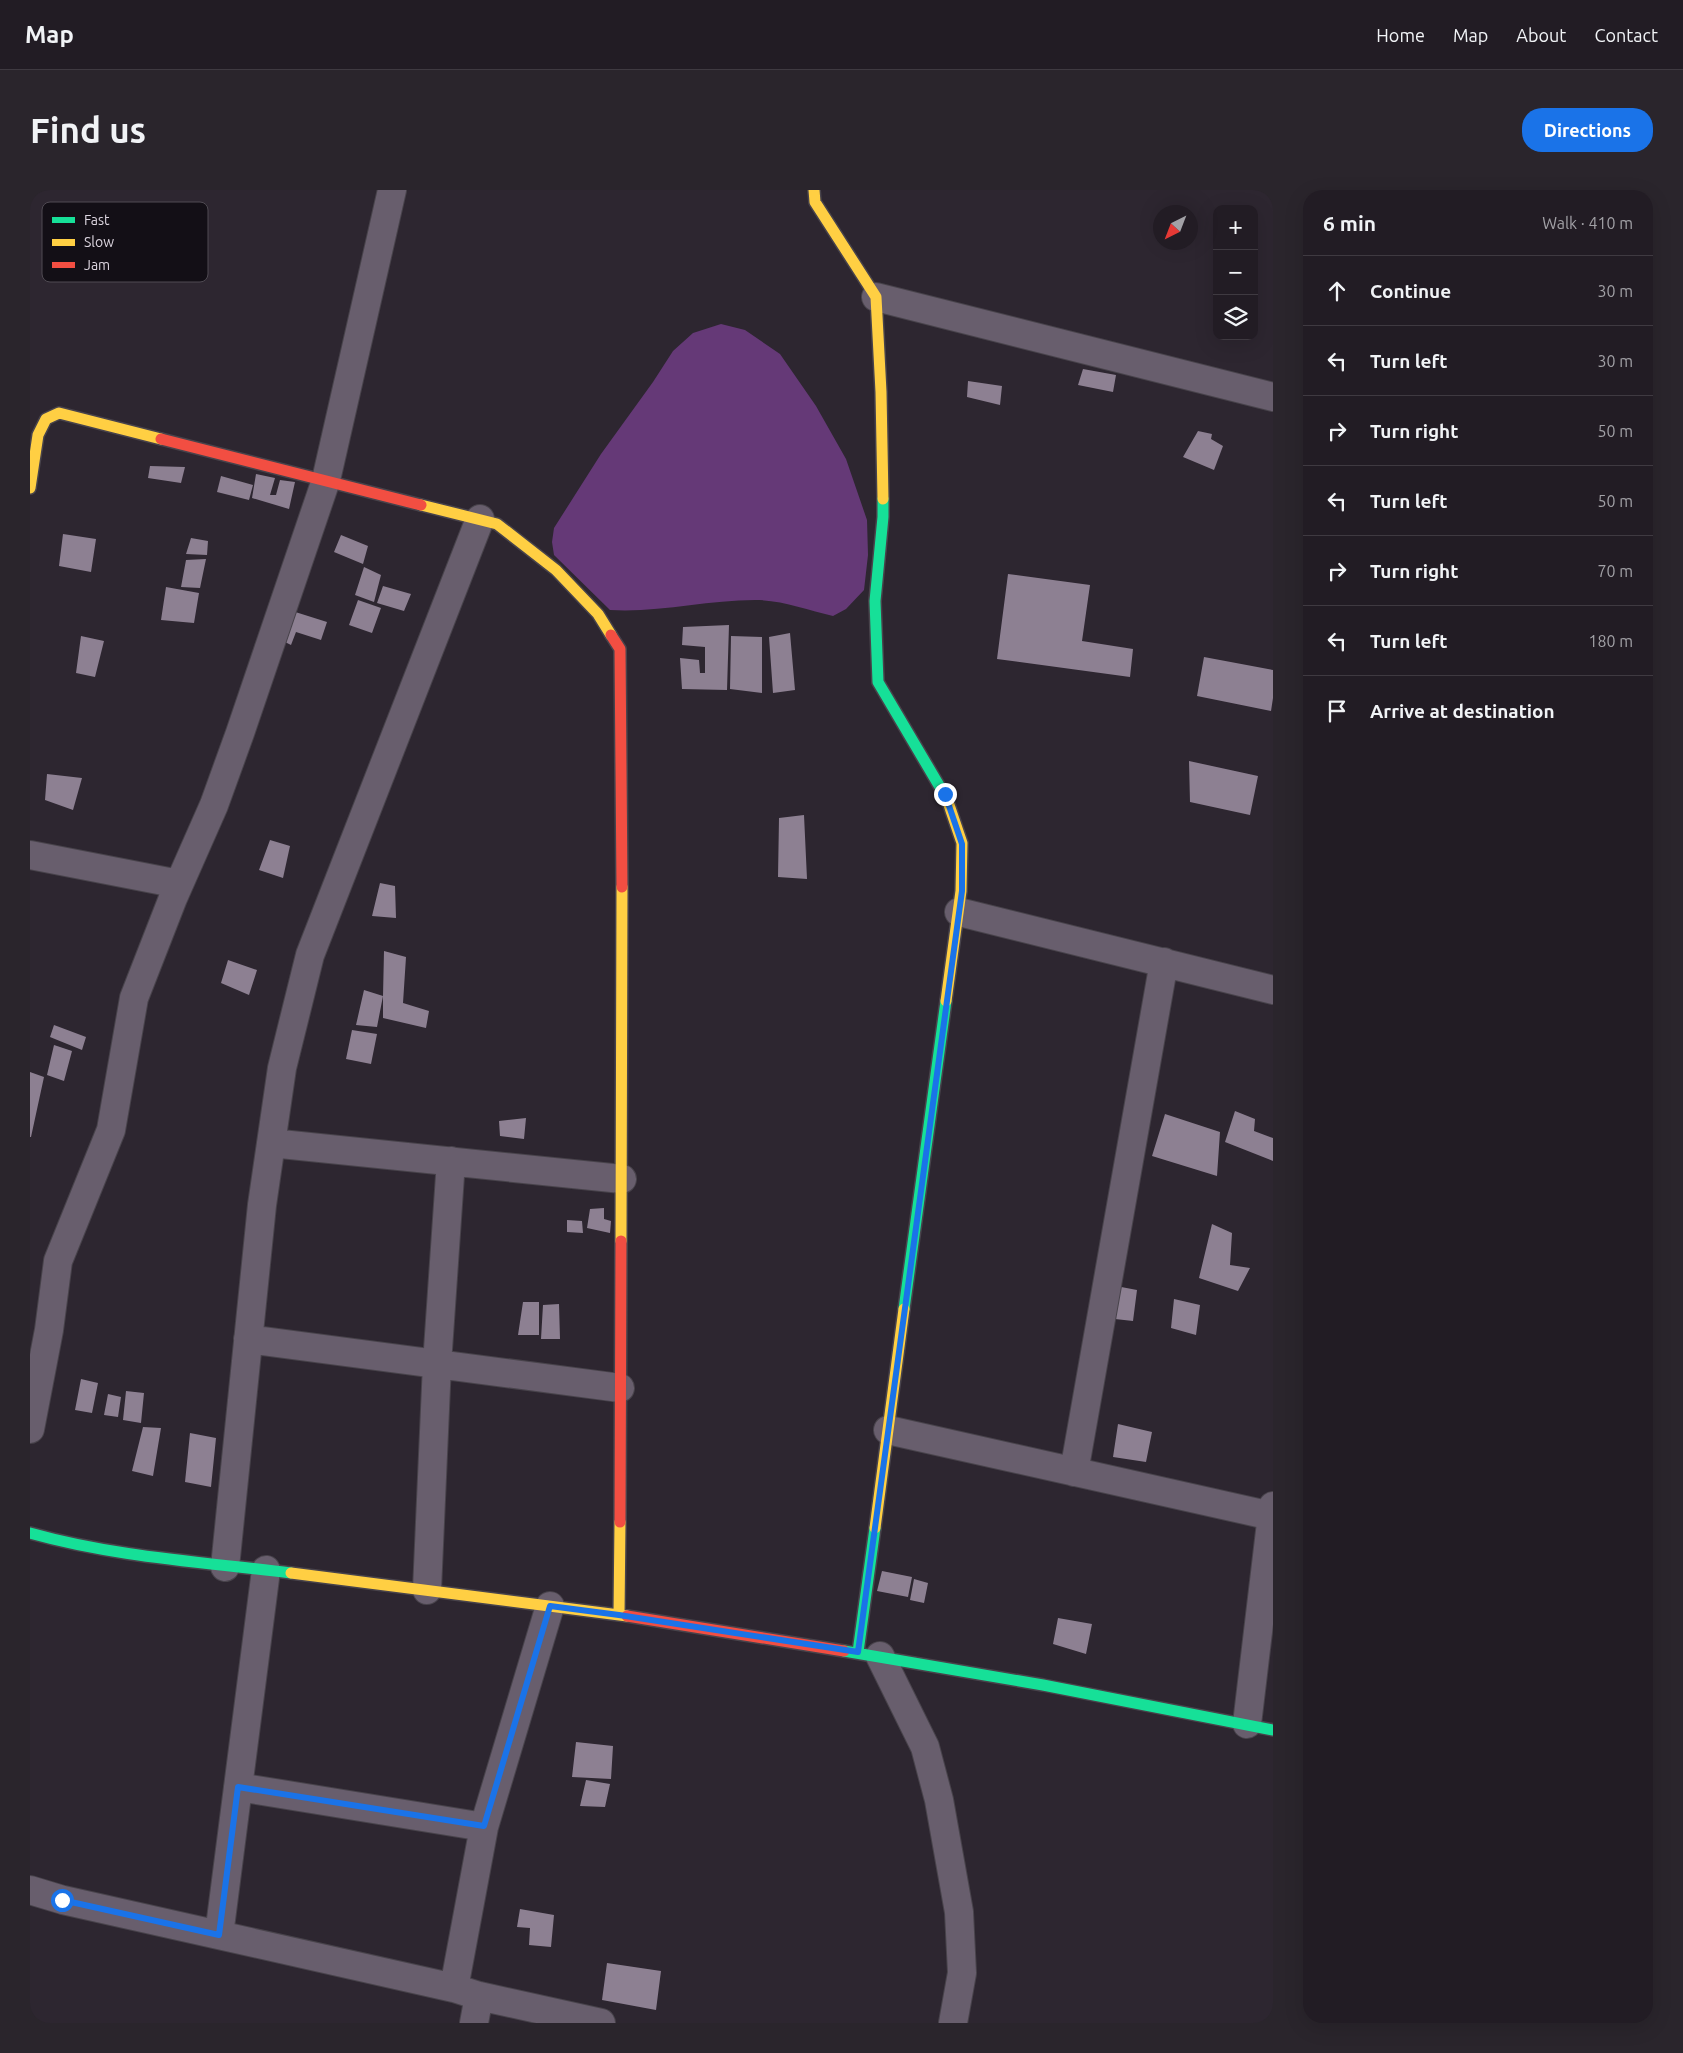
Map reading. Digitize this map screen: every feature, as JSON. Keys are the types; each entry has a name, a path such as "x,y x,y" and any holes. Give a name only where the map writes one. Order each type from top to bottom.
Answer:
{"street":[{"path":"30,1429 49,1330 58,1261 111,1130 134,998 179,884 214,805 326,480 392,190"},
{"path":"814,190 814,202 876,297 881,392 883,517 876,601 878,682 945,794 962,844 962,891 888,1430 869,1654 925,1747 940,1800 959,1912 962,1973 953,2023"},
{"path":"876,297 1273,397"},
{"path":"30,488 38,436 46,419 59,413 480,519 497,524 556,570 598,614 620,649 623,966 619,1615"},
{"path":"225,1567 262,1205 282,1068 310,955 480,519"},
{"path":"30,856 179,884"},
{"path":"959,912 1273,990"},
{"path":"1074,1472 1164,962"},
{"path":"271,1143 622,1178"},
{"path":"427,1590 437,1364 451,1161"},
{"path":"248,1339 620,1388"},
{"path":"888,1430 1074,1472 1272,1511 1247,1724"},
{"path":"30,1533 62,1542 225,1567 266,1570 619,1615 869,1654 1043,1685 1273,1730"},
{"path":"219,1935 266,1570"},
{"path":"454,1988 484,1826 550,1606"},
{"path":"238,1787 484,1826"},
{"path":"30,1890 62,1900 601,2023"},
{"path":"474,2023 479,1996"}],"shaded area":[{"path":"721,324 745,330 780,354 816,406 846,459 867,520 868,555 864,590 846,609 833,616 785,603 765,600 718,602 646,610 610,610 554,555 552,542 554,528 601,454 673,351 693,333"}],"building":[{"path":"1083,369 1116,375 1113,392 1078,385"},
{"path":"968,381 1002,386 1000,405 967,397"},
{"path":"1198,431 1212,434 1211,439 1223,446 1214,470 1183,457"},
{"path":"150,466 185,467 181,483 148,478"},
{"path":"256,474 275,478 270,495 276,495 280,480 295,482 289,509 252,498"},
{"path":"221,476 253,485 249,500 217,492"},
{"path":"63,534 96,539 91,572 59,566"},
{"path":"341,535 368,546 363,564 334,552"},
{"path":"191,538 208,541 207,555 186,554"},
{"path":"206,559 200,588 181,587 186,560"},
{"path":"364,567 381,575 374,602 355,595"},
{"path":"1008,574 1090,585 1082,641 1133,649 1130,677 997,659"},
{"path":"383,586 411,594 404,611 377,603"},
{"path":"166,587 199,593 194,623 161,620"},
{"path":"358,600 381,608 372,633 349,625"},
{"path":"289,610 327,622 321,640 296,632 291,645 279,639"},
{"path":"729,625 727,690 682,689 680,658 699,660 700,673 705,673 705,647 682,645 683,627"},
{"path":"790,633 795,690 773,693 769,637"},
{"path":"81,636 104,641 95,677 76,673"},
{"path":"731,636 762,637 762,693 730,689"},
{"path":"1204,657 1273,670 1271,711 1197,696"},
{"path":"1189,761 1258,776 1250,815 1190,802"},
{"path":"47,774 82,778 73,810 45,800"},
{"path":"804,815 807,879 778,877 779,818"},
{"path":"270,840 290,846 283,878 259,870"},
{"path":"380,883 395,886 396,918 372,916"},
{"path":"384,951 406,957 403,1003 429,1011 426,1028 383,1018"},
{"path":"228,960 257,970 249,995 221,983"},
{"path":"364,990 383,996 377,1027 356,1025"},
{"path":"54,1025 86,1037 82,1050 50,1037"},
{"path":"352,1030 377,1034 371,1064 346,1059"},
{"path":"54,1045 72,1051 64,1081 47,1075"},
{"path":"30,1072 44,1077 31,1137 30,1137"},
{"path":"1235,1111 1255,1119 1254,1131 1273,1138 1273,1161 1225,1142"},
{"path":"1165,1114 1220,1132 1217,1176 1152,1156"},
{"path":"526,1118 524,1139 500,1136 499,1121"},
{"path":"604,1208 604,1219 611,1221 610,1233 587,1228 590,1209"},
{"path":"567,1220 582,1221 583,1233 567,1232"},
{"path":"1212,1224 1232,1233 1230,1265 1250,1268 1238,1291 1199,1278"},
{"path":"1116,1286 1137,1290 1133,1321 1115,1319"},
{"path":"1174,1299 1200,1305 1196,1335 1171,1328"},
{"path":"523,1302 539,1302 539,1335 518,1335"},
{"path":"559,1304 560,1339 541,1339 543,1305"},
{"path":"81,1379 98,1383 92,1413 75,1410"},
{"path":"126,1391 144,1393 141,1423 123,1420"},
{"path":"108,1394 121,1397 118,1417 104,1415"},
{"path":"1118,1424 1152,1432 1146,1462 1113,1457"},
{"path":"143,1427 161,1428 153,1476 132,1471"},
{"path":"190,1433 216,1438 211,1487 185,1482"},
{"path":"882,1571 912,1577 908,1597 877,1591"},
{"path":"914,1579 928,1583 924,1603 910,1600"},
{"path":"1058,1618 1092,1624 1086,1654 1053,1644"},
{"path":"576,1742 613,1746 611,1779 572,1777"},
{"path":"586,1780 610,1784 605,1807 580,1806"},
{"path":"520,1909 554,1915 551,1947 529,1945 530,1928 517,1927"},
{"path":"607,1963 661,1971 656,2010 602,2000"}],"traffic: fast":[{"path":"883,499 875,601 878,682 947,799"},
{"path":"904,1309 946,1001"},
{"path":"858,1652 875,1528"},
{"path":"30,1533 94,1548 291,1573"},
{"path":"844,1651 1043,1685 1273,1730"}],"traffic: slow":[{"path":"814,190 815,202 876,297 881,392 883,499"},
{"path":"30,488 38,435 46,419 59,413 161,439"},
{"path":"421,505 497,524 556,570 598,614 611,635"},
{"path":"946,1001 961,891 962,843 947,799"},
{"path":"621,1241 622,887"},
{"path":"875,1528 904,1309"},
{"path":"619,1615 620,1522"},
{"path":"291,1573 627,1616"}],"traffic: jam":[{"path":"161,439 421,505"},
{"path":"611,635 620,649 622,887"},
{"path":"620,1522 621,1241"},
{"path":"627,1616 844,1651"}],"route":[{"path":"62,1900 219,1935 238,1787 484,1826 550,1606 858,1652 962,891 962,844 945,794"}]}
